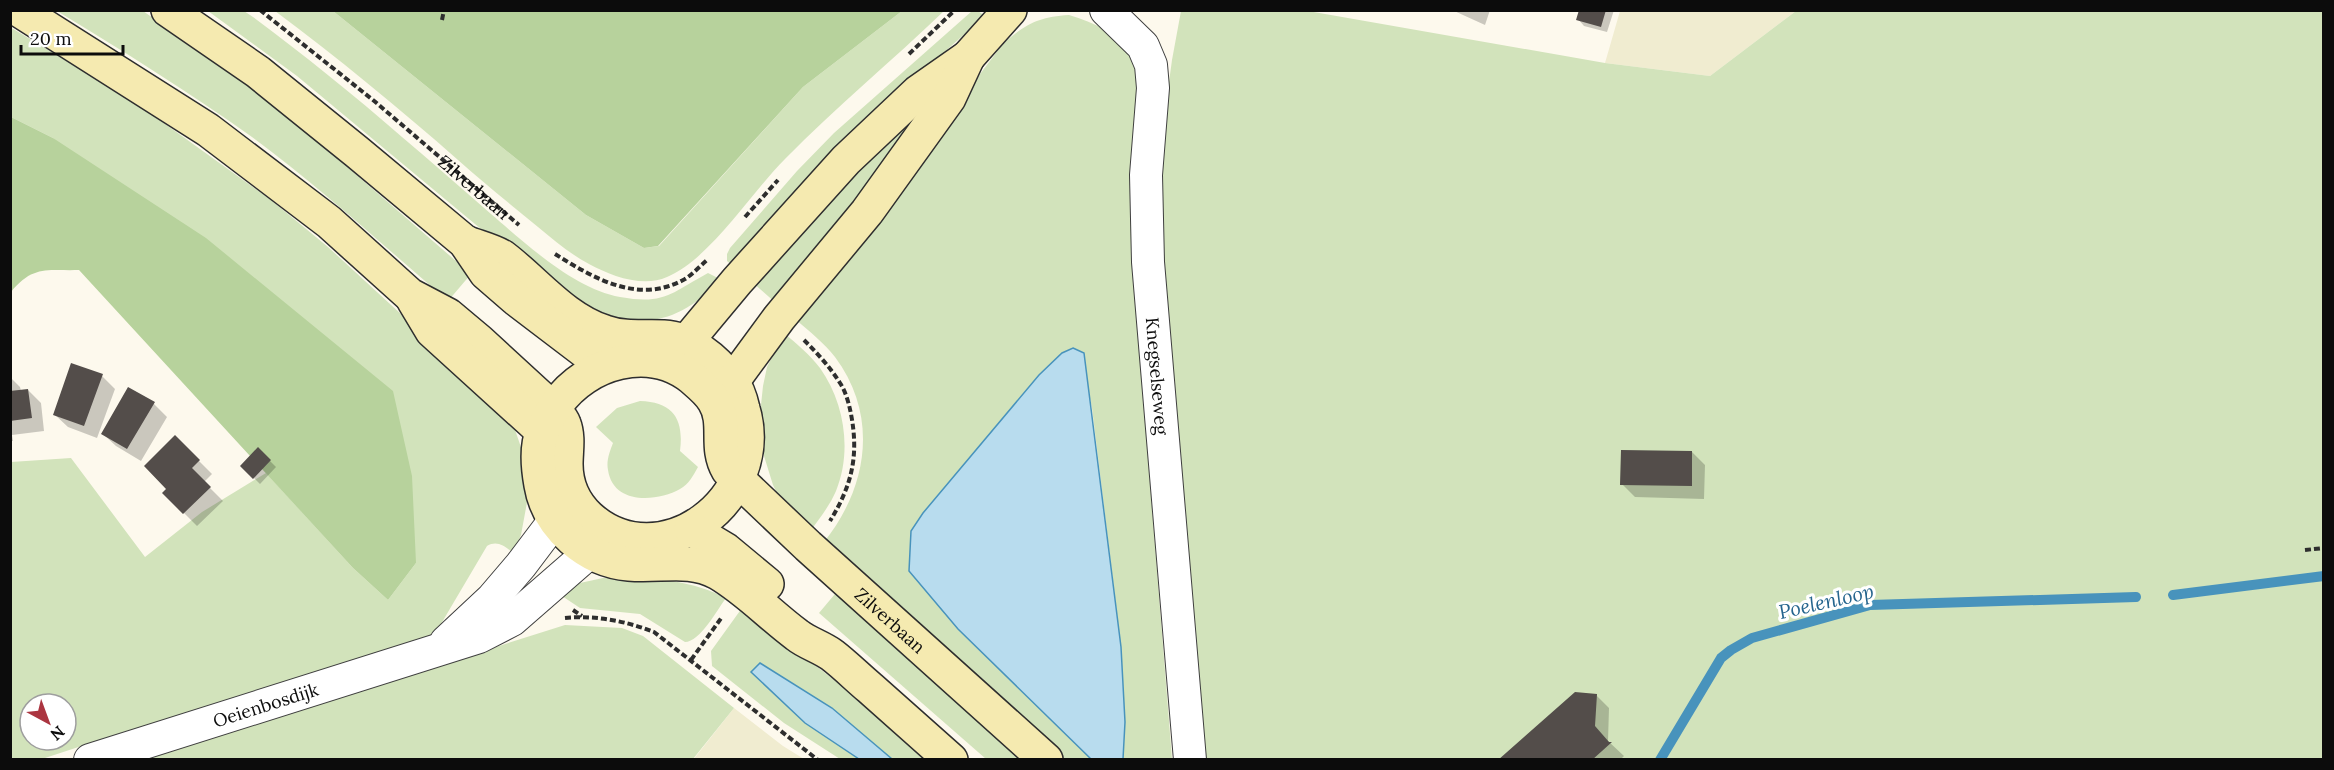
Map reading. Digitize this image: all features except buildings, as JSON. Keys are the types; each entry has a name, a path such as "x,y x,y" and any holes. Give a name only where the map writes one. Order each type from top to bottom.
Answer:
{"main road":[{"path":"19,10 208,130 329,222 410,295 456,321 547,420 563,422 566,435 568,484 574,501 588,516 612,561 628,564 687,562 717,573 744,590 800,637 831,654 951,759"},
{"path":"168,10 258,72 465,242 486,273 565,338 604,366"},
{"path":"676,354 846,160 918,92 968,57 1010,10"},
{"path":"732,382 793,301 867,212 949,98 968,57"},
{"path":"465,242 501,256 568,312 588,324 605,332 623,336 664,336 676,354"},
{"path":"676,354 705,354 732,382 746,418 748,437 739,479 722,505 691,529 651,538 631,537 602,542 566,534 555,520 541,488 537,448 547,420 573,384 604,366 621,361 676,354"},
{"name":"Zilverbaan","path":"676,354 684,373 702,387 714,401 722,430 720,447 722,459 728,470 808,546 1046,759"},
{"path":"691,529 726,550 812,623 831,654"}],"street":[{"name":"Knegselseweg","path":"1106,10 1143,46 1151,65 1153,88 1146,175 1148,262 1190,759"},
{"name":"Oeienbosdijk","path":"440,648 492,599 555,520"},
{"name":"Oeienbosdijk","path":"90,759 479,637 512,620 602,542"}],"path":[{"name":"Zilverbaan","path":"260,10 373,100 527,232"},
{"path":"442,20 444,10"},
{"path":"553,253 577,268 616,286 644,291 686,278 710,258"},
{"path":"2305,550 2324,548"},
{"path":"582,616 631,623 654,632 818,759"}],"shaded area":[{"path":"1620,11 1796,11 1710,76 1605,63"},
{"path":"734,708 783,746 804,759 693,760"}],"green space":[{"path":"57,11 143,11 236,76 301,127 471,274 448,301 278,156 156,72"},
{"path":"208,11 244,11 253,17 366,106 504,226 551,263 585,285 620,297 648,299 667,296 708,273 722,280 691,305 662,318 629,320 591,309 481,229 297,76"},
{"path":"275,11 333,11 586,215 644,248 659,246 803,87 902,11 944,11 785,159 699,256 667,277 638,281 607,273 589,264 550,237 368,84"},
{"path":"333,11 902,11 803,87 658,246 644,248 586,215"},
{"path":"972,11 978,11 985,16 889,101 734,267 727,261 730,248 797,171 834,133"},
{"path":"1181,11 1308,11 1605,63 1710,76 1796,11 2323,11 2323,759 1198,759 1161,288 1162,133"},
{"path":"1069,15 1105,30 1121,42 1134,62 1139,86 1140,356 1172,759 1123,759 1125,722 1121,647 1092,408 1089,393 1062,353 1039,375 923,513 911,531 909,571 958,629 1091,759 1063,759 824,542 839,521 858,475 862,451 862,427 858,403 849,380 835,357 795,319 1002,45 1032,23"},
{"path":"10,27 136,103 271,200 328,247 439,349 513,424 524,456 528,497 521,535 513,553 498,544 487,546 438,629 429,637 388,657 127,731 78,747 78,692 18,692 18,752 63,752 42,759 11,759 11,462 71,458 145,557 202,512 266,473 353,568 388,600 416,563 53,138 11,117"},
{"path":"11,117 53,138 206,238 393,391 412,476 416,563 388,600 353,568 79,270 49,270 34,273 26,277 11,292"},
{"path":"901,127 907,134 777,304 752,282 812,212"},
{"path":"784,333 808,354 829,382 843,428 845,444 841,476 831,501 811,530 780,499 764,456 761,405 763,386 767,367"},
{"path":"640,401 652,402 669,409 678,422 680,451 698,467 683,487 671,493 648,498 637,498 618,490 612,481 608,467 613,443 596,427 617,408"},
{"path":"603,578 666,580 696,586 726,598 702,631 691,641 685,642 640,614 580,608 559,594 580,583"},
{"path":"840,588 1033,759 986,759 819,613"},
{"path":"742,608 852,694 928,759 840,759 784,723 712,666 711,651"},
{"path":"565,625 622,628 643,636 734,708 693,759 138,760"}],"water":[{"path":"1073,348 1084,353 1121,647 1125,722 1123,759 1091,759 958,629 909,571 911,531 923,513 1039,375 1062,353"},
{"path":"760,663 832,708 892,759 859,759 805,723 751,672"}],"waterway":[{"name":"Poelenloop","path":"2173,595 2324,576"},
{"name":"Poelenloop","path":"1660,760 1721,658 1752,638 1870,605 2136,597"}]}
